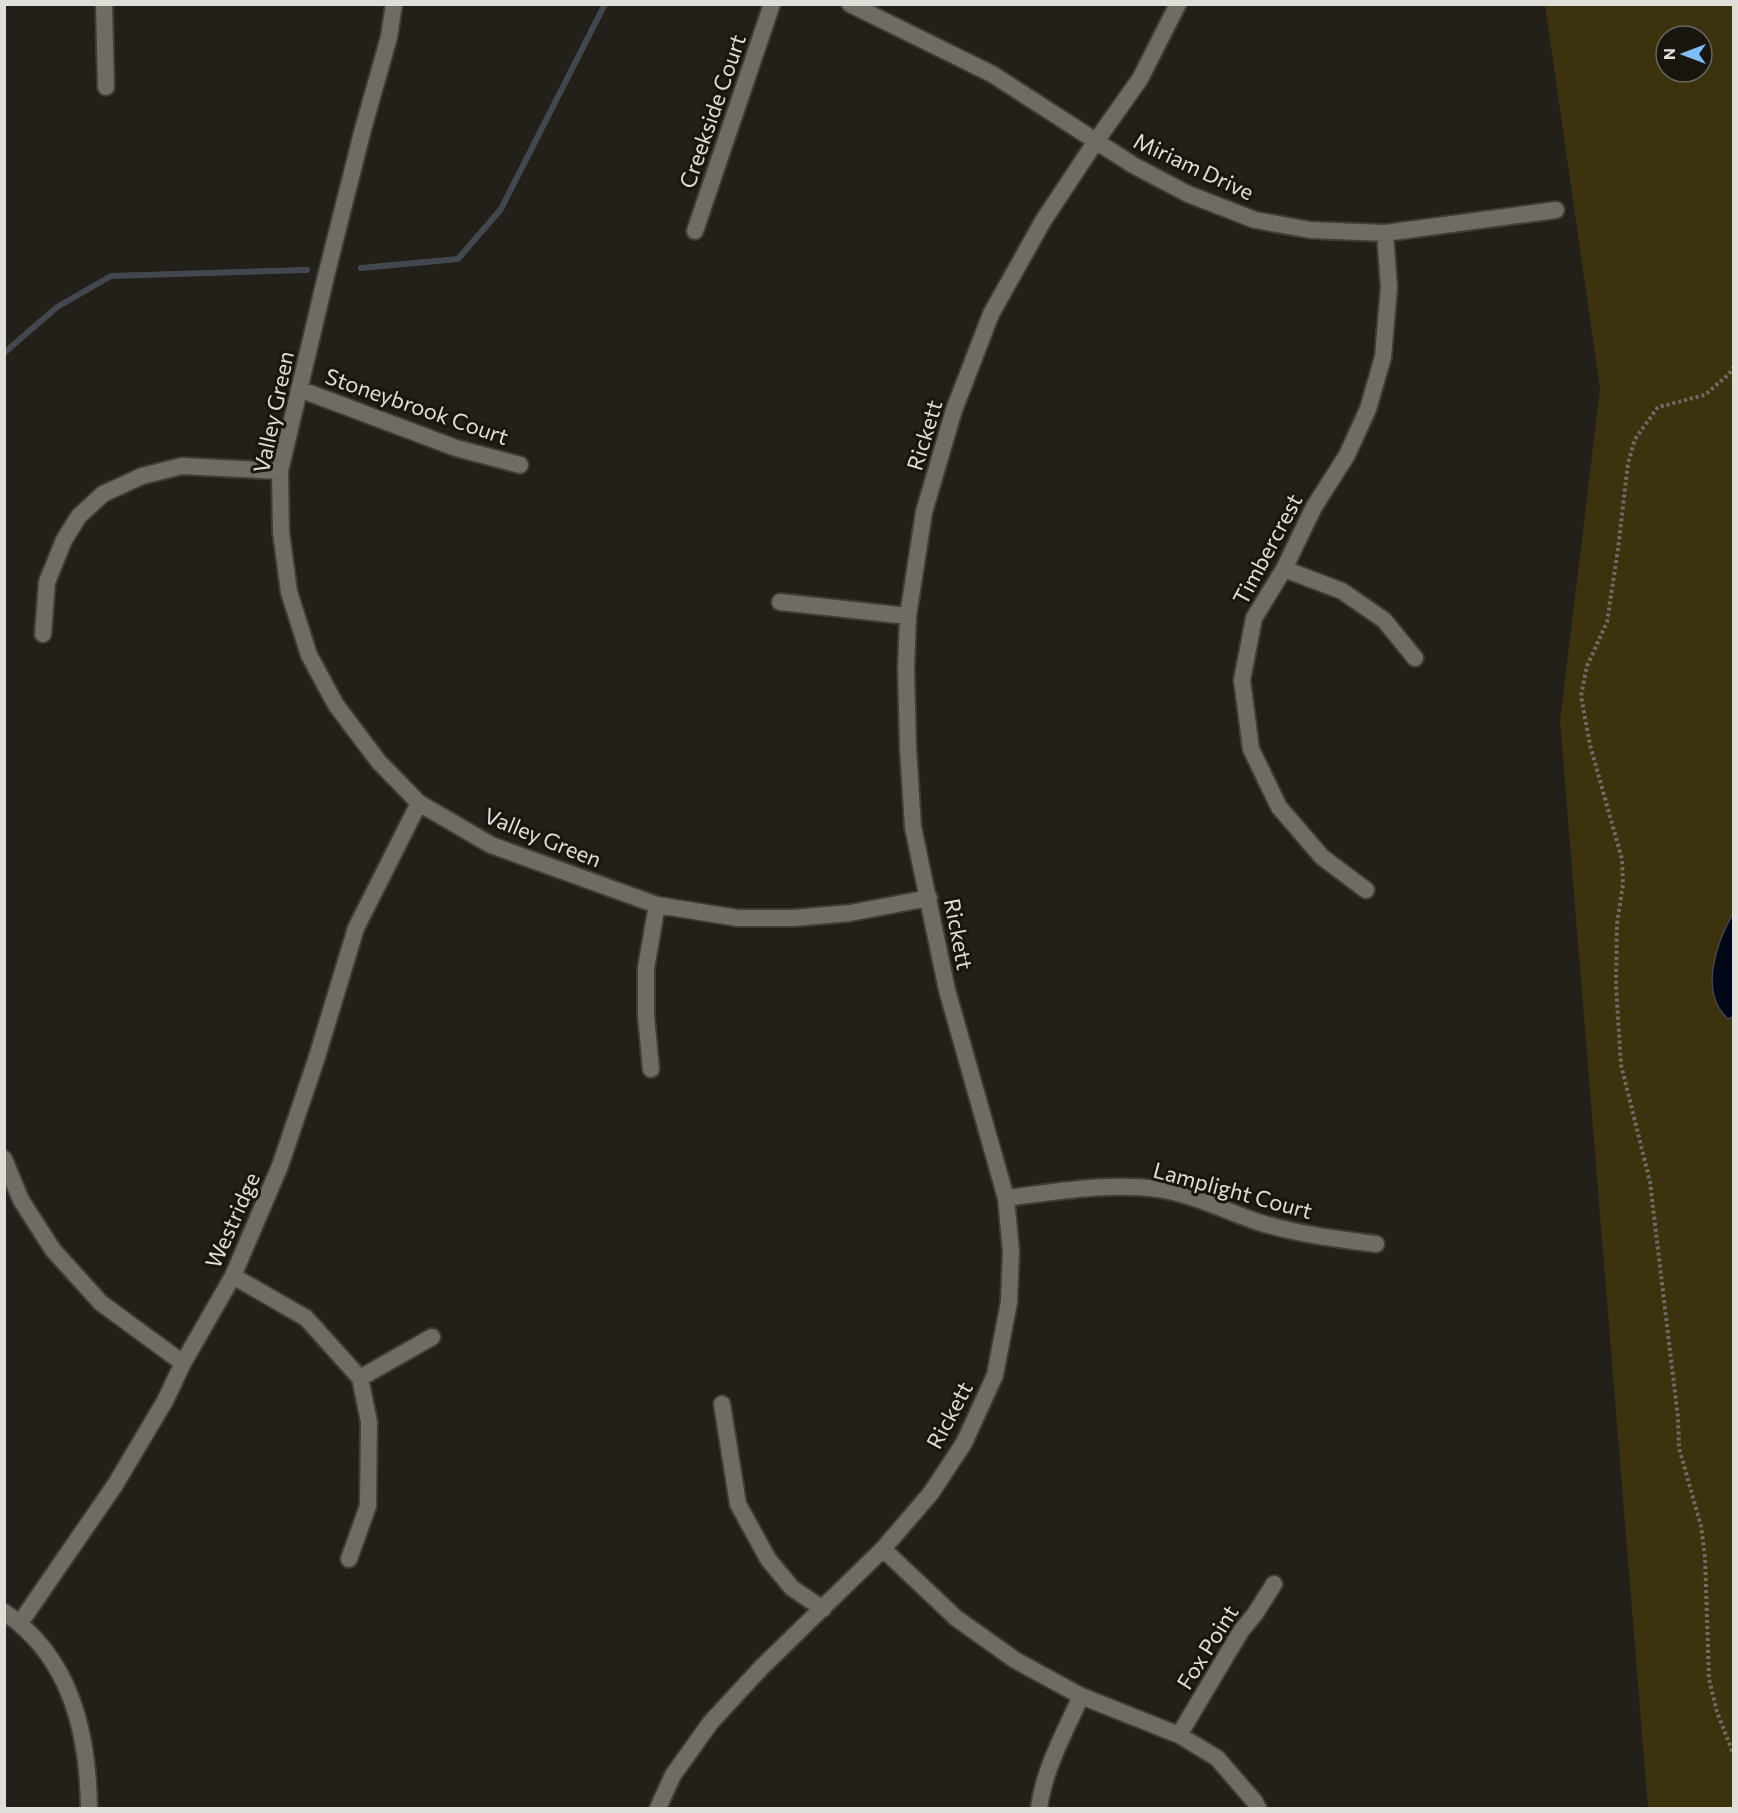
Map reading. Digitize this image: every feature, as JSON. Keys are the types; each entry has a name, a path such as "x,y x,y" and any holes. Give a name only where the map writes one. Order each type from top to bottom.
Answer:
{"street":[{"path":"104,4 106,87"},
{"name":"Valley Green","path":"394,4 389,37 360,140 280,471 281,532 289,592 309,655 336,705 379,762 419,803 491,845 657,905 738,918 794,918 850,913 929,898"},
{"name":"Creekside Court","path":"695,231 772,4"},
{"name":"Rickett","path":"658,1809 673,1775 711,1722 762,1667 883,1549 931,1493 964,1443 995,1375 1009,1302 1011,1252 1006,1198 947,990 913,827 907,703 908,616 924,512 954,410 991,314 1043,221 1140,79 1178,4"},
{"name":"Miriam Drive","path":"851,5 992,74 1133,165 1188,194 1255,220 1310,230 1385,233 1556,210"},
{"name":"Timbercrest","path":"1366,890 1322,857 1279,807 1251,749 1242,680 1254,618 1284,569 1314,507 1347,455 1368,408 1383,357 1389,288 1385,233"},
{"name":"Stoneybrook Court","path":"299,389 456,448 520,465"},
{"path":"43,634 47,582 64,540 79,516 103,494 142,476 182,466 280,471"},
{"path":"1284,569 1342,591 1384,620 1414,658"},
{"path":"780,602 908,616"},
{"name":"Westridge","path":"20,1623 115,1485 165,1401 183,1363 233,1276 280,1166 316,1060 356,928 419,803"},
{"path":"651,1069 646,1016 646,968 657,905"},
{"path":"4,1159 21,1200 53,1250 101,1303 183,1363"},
{"name":"Lamplight Court","path":"1006,1198 1095,1187 1158,1189 1305,1234 1376,1244"},
{"path":"233,1276 306,1318 360,1378 369,1422 368,1506 349,1559"},
{"path":"360,1378 432,1337"},
{"path":"722,1404 738,1504 768,1559 792,1588 823,1609"},
{"path":"883,1549 956,1618 1015,1660 1081,1696 1179,1735 1217,1758 1255,1802 1258,1809"},
{"name":"Fox Point","path":"1179,1735 1241,1631 1274,1584"},
{"path":"4,1612 20,1623 38,1641 55,1665 71,1696 83,1734 89,1809"},
{"path":"1039,1809 1041,1792 1059,1743 1081,1696"}],"path":[{"path":"1734,366 1729,374 1706,395 1658,407 1635,439 1628,463 1607,622 1587,666 1581,696 1590,745 1622,860 1623,884 1617,924 1616,985 1621,1065 1650,1182 1678,1418 1679,1448 1701,1526 1704,1547 1709,1679 1717,1712 1734,1756"}],"shaded area":[{"path":"1545,5 1733,5 1733,1808 1648,1808 1560,721 1600,389"}],"water":[{"path":"1733,913 1733,1017 1728,1019 1719,1008 1712,981 1716,952"}],"waterway":[{"path":"361,268 458,259 501,209 605,4"},
{"path":"4,353 57,307 111,276 307,270"}]}
